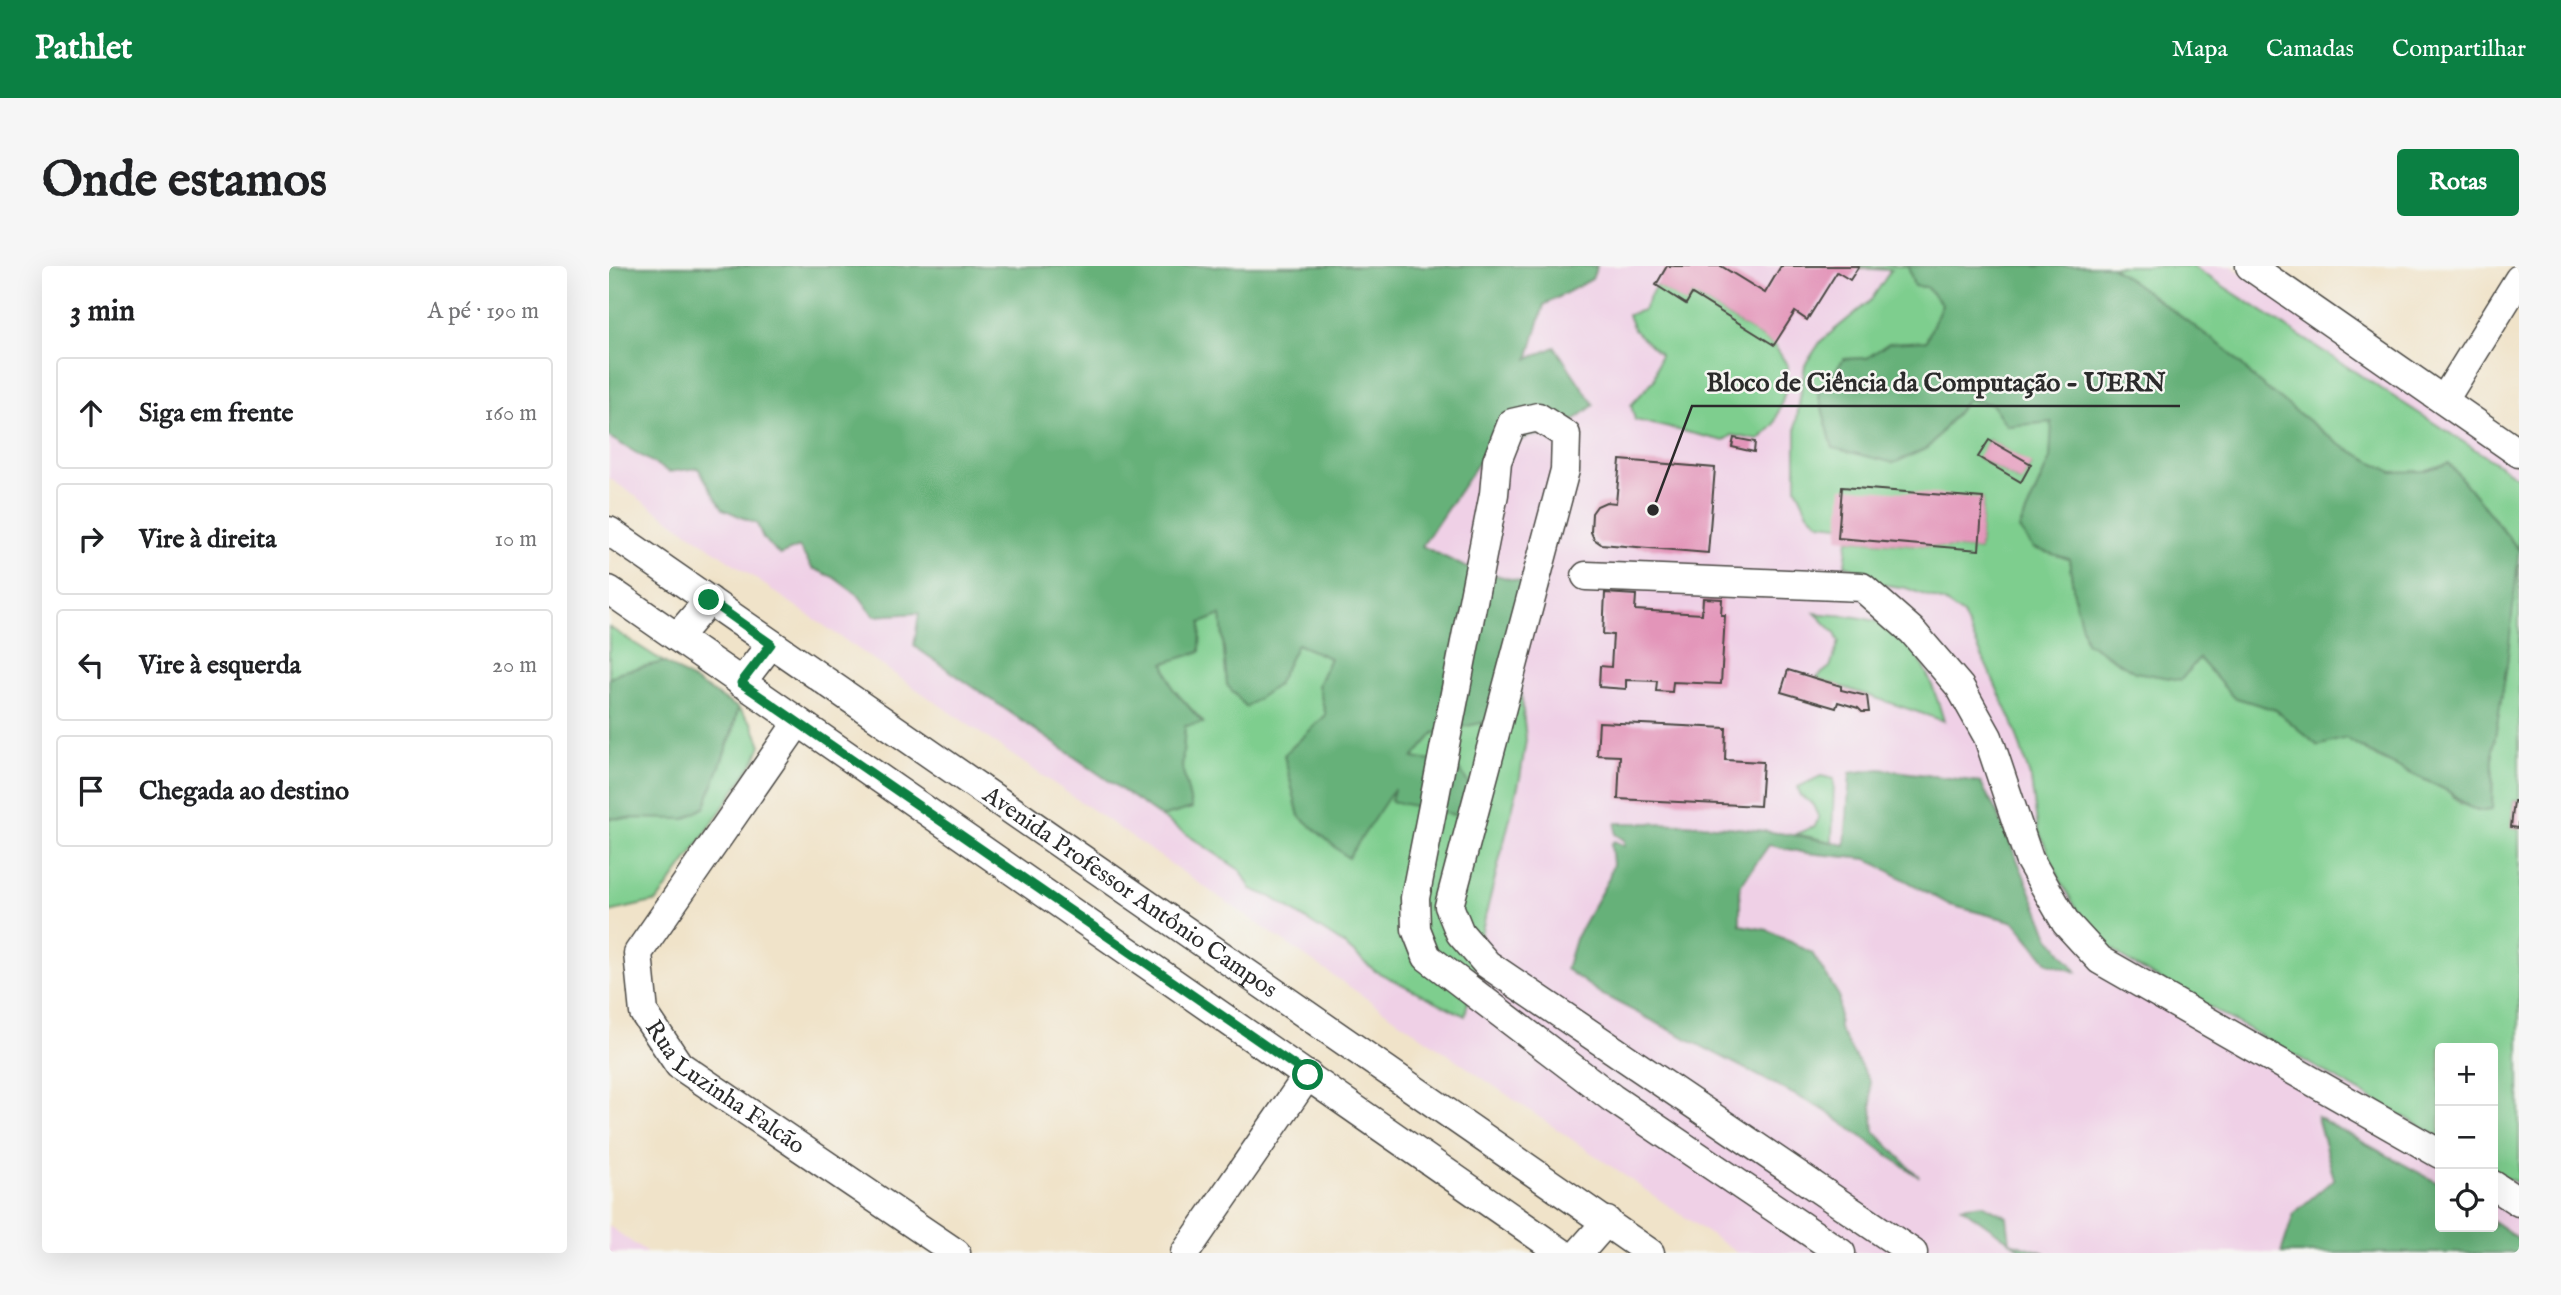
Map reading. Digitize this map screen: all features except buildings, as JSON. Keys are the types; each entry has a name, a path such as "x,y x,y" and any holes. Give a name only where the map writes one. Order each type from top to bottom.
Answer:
{"street":[{"path":"2250,266 2519,453"},
{"path":"2444,400 2519,279"},
{"path":"1841,1253 1612,1098 1427,957 1416,929 1415,898 1494,494 1497,461 1512,423 1538,417 1566,435 1565,470 1450,906 1460,933 1487,964 1913,1253"},
{"name":"Avenida Professor Antônio Campos","path":"609,531 1650,1253"},
{"path":"1586,576 1862,587 1912,631 1960,687 1988,737 2029,859 2066,923 2100,960 2435,1151"},
{"name":"Avenida Professor Antônio Campos","path":"609,590 1562,1253"},
{"path":"677,636 709,600"},
{"path":"741,683 771,644"},
{"name":"Rua Luzinha Falcão","path":"798,722 638,953 645,1013 680,1065 956,1253"},
{"path":"1427,957 1460,933"},
{"path":"1185,1253 1308,1075"},
{"path":"2498,1188 2519,1202"},
{"path":"1579,1253 1607,1221"}],"shaded area":[{"path":"609,266 2231,266 2519,466 2519,1253 1737,1253 609,478"},
{"path":"609,1226 647,1253 609,1253"}],"green space":[{"path":"609,266 1597,266 1592,279 1544,305 1528,359 1555,347 1594,405 1556,434 1530,436 1481,459 1422,546 1465,567 1545,588 1486,722 1434,733 1413,758 1438,762 1441,779 1461,771 1473,792 1464,817 1391,801 1394,789 1348,858 1299,816 1284,755 1326,715 1318,685 1330,658 1297,644 1277,685 1246,707 1227,685 1221,615 1201,623 1200,652 1164,663 1173,689 1203,723 1185,726 1182,767 1192,808 1161,817 914,646 919,613 874,616 859,596 833,577 812,568 799,547 780,555 763,538 757,524 723,509 698,468 669,472 609,437"},
{"path":"1908,266 1914,286 1926,287 1942,304 1926,342 1889,343 1867,358 1845,359 1818,393 1833,448 1860,454 1928,448 1967,400 1992,404 2007,426 2053,422 2050,459 2019,529 2033,548 2069,559 2075,601 2199,658 2233,697 2276,710 2318,746 2346,737 2377,758 2448,791 2461,804 2480,811 2492,810 2493,749 2519,564 2519,801 2514,801 2511,827 2519,828 2519,1183 2502,1177 2498,1173 2498,1043 2435,1043 2435,1134 2129,962 2091,933 2062,884 2038,830 2031,780 2012,721 1963,615 1944,602 1906,588 1881,584 1862,571 1845,565 1848,539 1979,550 1983,498 1839,525 1820,523 1808,513 1796,487 1796,424 1805,365 1821,341 1871,300 1891,270 1858,268","holes":["1989,440 2031,465 2020,482 1979,458"]},
{"path":"1908,266 2111,266 2227,350 2258,382 2340,445 2392,472 2424,471 2449,463 2519,550 2507,664 2493,749 2492,810 2470,807 2444,789 2346,738 2318,746 2276,710 2233,697 2199,658 2181,680 2135,672 2086,642 2075,601 2069,559 2033,548 2019,529 2050,459 2052,422 2007,426 1992,404 1967,400 1928,448 1894,463 1833,448 1818,393 1844,359 1867,358 1889,343 1926,341 1942,304 1926,287 1914,286"},
{"path":"2111,266 2192,266 2519,478 2519,550 2449,463 2424,471 2392,473 2340,445 2258,382 2227,350"},
{"path":"1656,285 1686,303 1692,294 1774,345 1788,366 1785,392 1774,425 1759,440 1732,435 1724,441 1635,420 1631,405 1654,380 1660,354 1634,330 1628,315 1643,310"},
{"path":"1815,613 1865,618 1893,630 1914,651 1922,664 1944,721 1816,678 1830,667 1839,642 1835,633"},
{"path":"1221,615 1227,684 1277,685 1297,644 1330,658 1318,685 1326,715 1284,755 1299,816 1397,785 1391,801 1417,806 1441,779 1412,758 1434,733 1517,653 1526,740 1520,778 1481,934 1465,1016 1375,971 1342,943 1271,897 1251,889 1241,871 1161,817 1192,808 1182,768 1185,726 1203,722 1173,689 1164,663 1201,622"},
{"path":"609,627 664,662 620,672 609,679"},
{"path":"664,662 738,708 727,746 705,807 685,819 609,818 609,679 620,672"},
{"path":"738,708 752,723 761,745 755,760 657,901 609,912 609,818 630,819 720,762 733,734"},
{"path":"1880,769 1980,782 1999,816 2049,936 2077,972 2048,963 2015,922 1950,905 1867,859 1806,853 1769,845 1740,886 1740,925 1768,930 1812,953 1839,996 1839,1029 1870,1082 1874,1131 1919,1177 1824,1110 1601,994 1566,969 1575,939 1608,880 1613,864 1611,844 1614,841 1624,846 1624,840 1615,834 1616,823 1731,827 1845,845 1850,773"},
{"path":"1821,776 1834,779 1832,842 1796,834 1815,826 1819,818 1812,803 1800,796 1798,787"},
{"path":"2317,1117 2435,1181 2435,1232 2498,1232 2498,1224 2519,1239 2519,1253 2281,1253 2294,1213 2334,1179"},
{"path":"1982,1204 2007,1217 2010,1242 1961,1207"},
{"path":"2011,1242 2045,1253 2026,1253"}],"place":[{"name":"Bloco de Ciência da Computação - UERN","path":"1653,510"}],"route":[{"path":"709,600 771,644 741,683 1308,1075"}]}
